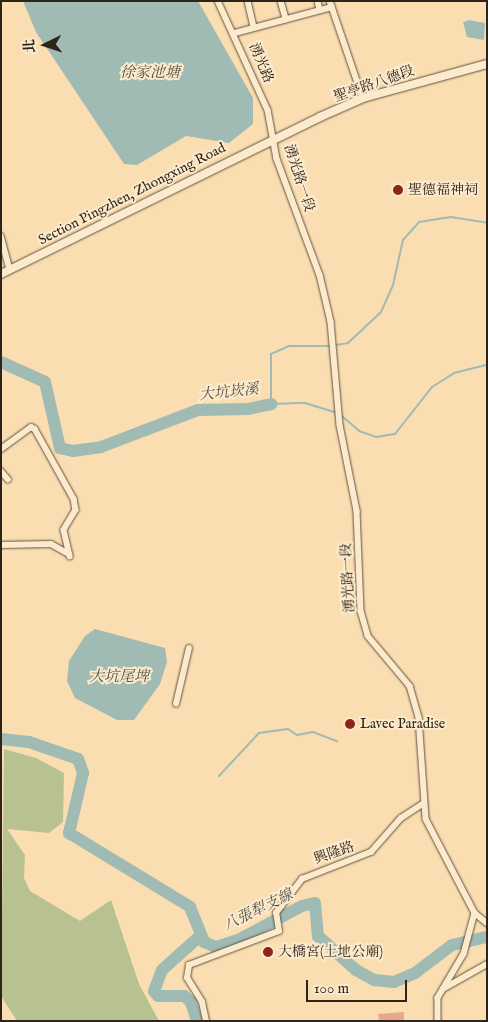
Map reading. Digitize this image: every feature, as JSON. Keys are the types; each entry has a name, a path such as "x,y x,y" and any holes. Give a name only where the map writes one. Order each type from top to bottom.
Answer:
{"street":[{"name":"湧光路","path":"218,1 235,33 268,110 274,137"},
{"path":"248,1 254,27"},
{"path":"281,1 286,19"},
{"path":"318,1 320,10"},
{"path":"235,33 320,10 331,4 363,98"},
{"name":"聖亭路八德段","path":"274,137 363,98 487,64"},
{"name":"Section Pingzhen, Zhongxing Road","path":"1,274 274,137"},
{"name":"湧光路一段","path":"274,137 277,159 320,276 331,322 340,425 357,511 360,611 368,636 410,686 416,702 424,803 433,838 475,913"},
{"path":"1,236 4,258 10,269"},
{"path":"1,449 32,427 35,429 74,500 76,510 64,530 70,556 51,544 1,545"},
{"path":"1,471 8,479"},
{"path":"176,704 189,648"},
{"name":"興隆路","path":"206,1021 202,1002 186,978 189,965 278,931 276,914 302,879 371,852 401,818 424,803"},
{"path":"438,1021 438,998 464,954 475,913 487,923"},
{"path":"443,988 487,964"}],"green space":[{"path":"4,749 36,758 64,773 63,822 49,833 7,829 25,855 24,878 30,891 80,921 111,900 139,984 159,1021 17,1021 1,996"}],"water":[{"name":"徐家池塘","path":"23,1 198,1 253,98 253,124 229,143 186,136 137,165 124,164 36,32"},
{"path":"469,20 485,23 484,40 467,37 463,22"},
{"name":"大坑尾埤","path":"95,629 165,648 167,662 160,684 134,720 117,720 75,698 67,681 69,661 85,636"}],"building":[{"path":"404,1012 404,1021 379,1021 378,1014"}],"waterway":[{"path":"336,345 348,343 381,312 393,285 403,240 419,222 451,217 487,223"},
{"path":"331,346 289,346 271,354 271,404 305,403 338,413"},
{"name":"大坑崁溪","path":"1,362 45,382 60,448 73,451 101,447 198,410 248,409 271,404"},
{"name":"大坑崁溪","path":"342,416 359,431 376,437 395,434 432,387 454,373 487,365"},
{"path":"219,776 259,733 288,729 297,735 313,732 337,741"},
{"name":"八張犁支線","path":"1,739 29,742 78,759 83,773 69,833 190,907 204,942 216,947 238,940 302,906 315,903 318,936 356,970 374,980 394,982 415,973 452,945 487,937"},
{"name":"大坑崁溪","path":"197,1021 191,1002 184,996 158,996 154,991 162,970 201,935"}],"place":[{"name":"聖德福神祠","path":"398,190"},
{"name":"Lavec Paradise","path":"350,724"},
{"name":"大橋宮(土地公廟)","path":"268,952"}]}
